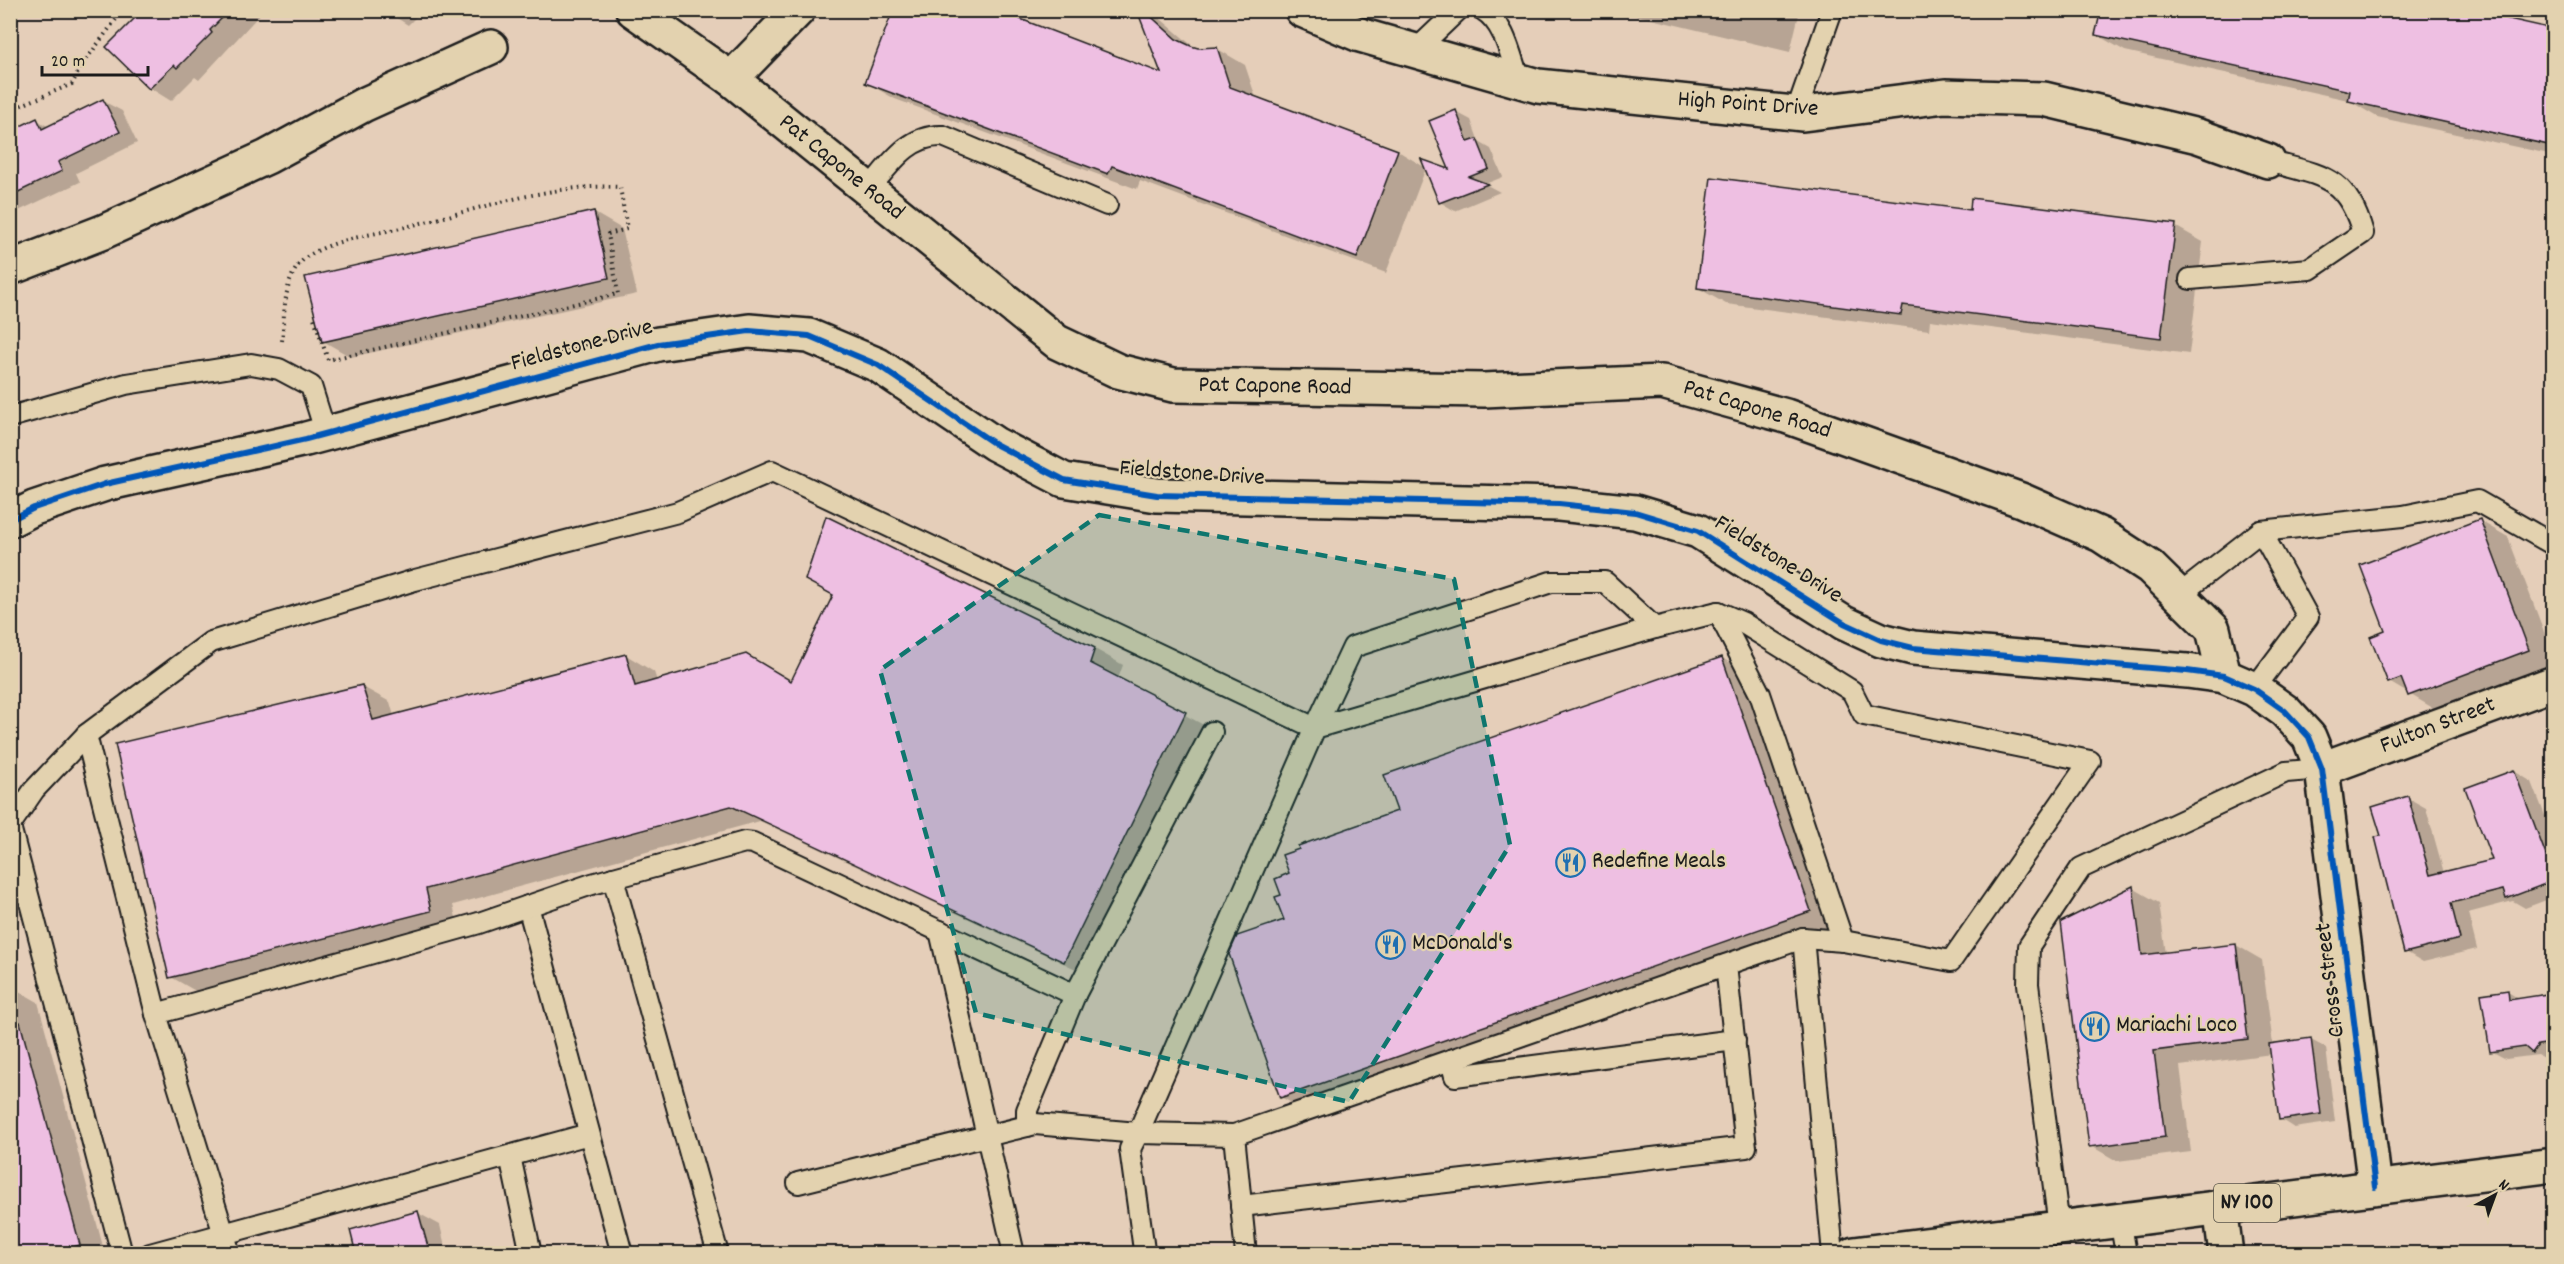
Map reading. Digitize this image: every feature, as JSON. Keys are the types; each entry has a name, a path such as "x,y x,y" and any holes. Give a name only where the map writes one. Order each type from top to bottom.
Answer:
{"street":[{"name":"Pat Capone Road","path":"633,10 731,79 1057,342 1118,371 1173,385 1484,390 1662,382 1786,416 2021,500 2101,535 2150,567 2179,595"},
{"path":"731,79 798,10"},
{"name":"High Point Drive","path":"1302,10 1360,35 1538,86 1796,113 1945,96 2044,99 2198,136 2268,161"},
{"path":"10,268 104,232 267,158 363,105 491,47"},
{"name":"Fieldstone Drive","path":"10,520 34,508 105,484 326,434 657,344 749,331 809,336 878,365 995,444 1064,480 1157,495 1559,504 1635,512 1698,531 1844,623 1881,640 1932,650 2224,676 2254,689 2285,711 2309,737 2322,770"},
{"path":"2179,595 2213,629 2224,676"},
{"name":"Fulton Street","path":"2322,770 2553,683"},
{"name":"Cross Street","path":"2322,770 2375,1187"},
{"name":"NY 100","path":"1854,1254 1941,1248 2059,1227 2553,1165"},
{"path":"2220,1206 2226,1254"}],"lane":[{"path":"1415,51 1458,10"},
{"path":"1483,10 1496,22 1519,80"},
{"path":"1796,113 1832,10"},
{"path":"868,190 902,152 918,139 928,135 943,136 1107,205"},
{"path":"2190,279 2310,269 2363,233 2356,207 2330,178 2268,161"},
{"path":"10,417 126,384 251,364 278,368 311,386 326,434"},
{"path":"122,1254 15,869 10,826 34,790 86,735 211,642 415,580 678,512 772,471 1315,728 1655,628 1718,612 1743,623 1852,691 1864,715 2090,760 1951,962 1843,941 1803,938 1234,1135 1137,1133 1035,1124 798,1183"},
{"path":"2179,595 2261,531 2403,516 2477,501 2553,545"},
{"path":"2254,689 2308,617 2261,531"},
{"path":"1144,1250 1130,1149 1315,728 1353,647 1551,582 1605,582 1655,628"},
{"path":"1718,612 1760,694 1843,941"},
{"path":"1027,1126 1027,1110 1075,995 1212,732"},
{"path":"86,735 156,1014 230,1254"},
{"path":"2059,1227 2028,984 2029,946 2081,868 2286,772 2322,770"},
{"path":"156,1014 479,923 613,878 746,842 753,843 1075,995"},
{"path":"613,878 718,1254"},
{"path":"528,906 622,1254"},
{"path":"940,931 990,1137 1014,1254"},
{"path":"1803,938 1833,1254"},
{"path":"1240,1206 1746,1147 1726,964"},
{"path":"1450,1060 1455,1076 1735,1040"},
{"path":"150,1254 590,1134"},
{"path":"1234,1135 1246,1254"},
{"path":"510,1156 531,1254"},
{"path":"2120,1219 2126,1254"}],"path":[{"path":"10,110 72,84 82,65 123,10"},
{"path":"278,368 283,308 290,282 307,257 356,239 524,199 590,186 620,188 627,229 608,234 618,294 328,360 314,318"}],"highlighted area":[{"path":"1099,515 1454,579 1510,845 1349,1102 976,1013 880,670"}],"building":[{"path":"143,10 230,10 210,30 212,33 177,68 174,65 149,89 106,47"},
{"path":"893,10 997,10 1161,73 1137,10 1144,10 1176,39 1191,46 1217,47 1230,87 1398,150 1357,258 1112,166 1108,174 865,83"},
{"path":"2101,10 2469,10 2553,29 2553,146 2348,101 2350,91 2095,35"},
{"path":"103,99 120,132 58,162 62,171 10,196 10,131 37,118 42,129"},
{"path":"1456,110 1468,142 1477,139 1489,169 1469,177 1488,184 1439,203 1421,159 1449,169 1429,121"},
{"path":"1711,177 1970,210 1971,198 2176,224 2161,338 1903,305 1901,315 1697,288"},
{"path":"594,211 609,278 322,342 305,277"},
{"path":"826,516 1095,648 1090,663 1186,712 1064,962 731,806 426,889 431,911 169,978 115,744 362,685 373,720 626,654 635,686 746,654 791,681 833,595 805,580"},
{"path":"2480,519 2529,650 2408,696 2401,678 2388,683 2370,637 2385,631 2360,565"},
{"path":"1722,657 1811,911 1280,1098 1229,954 1237,936 1284,920 1275,897 1281,895 1275,879 1289,873 1282,855 1299,849 1298,846 1397,811 1384,775"},
{"path":"2514,770 2553,874 2553,881 2506,899 2503,890 2451,903 2460,939 2404,953 2375,837 2381,836 2372,807 2408,796 2430,875 2492,860 2465,788"},
{"path":"2133,886 2142,955 2236,944 2248,1039 2154,1051 2165,1137 2089,1147 2061,922"},
{"path":"2508,990 2509,1000 2553,993 2553,1043 2538,1045 2532,1053 2525,1047 2490,1052 2481,994"},
{"path":"20,1022 80,1245 50,1254 10,1254 10,1023"},
{"path":"2311,1038 2321,1114 2279,1120 2269,1044"},
{"path":"418,1211 430,1254 356,1254 350,1230"}],"cycle path":[{"path":"10,520 34,508 105,484 306,439 658,344 749,331 809,336 878,365 995,444 1064,480 1157,495 1559,504 1635,512 1698,531 1844,623 1881,640 1913,648 2224,676 2254,689 2285,711 2309,737 2322,769 2375,1187"}],"place":[{"name":"Redefine Meals","path":"1571,862"},
{"name":"McDonald's","path":"1391,944"},
{"name":"Mariachi Loco","path":"2095,1026"}]}
